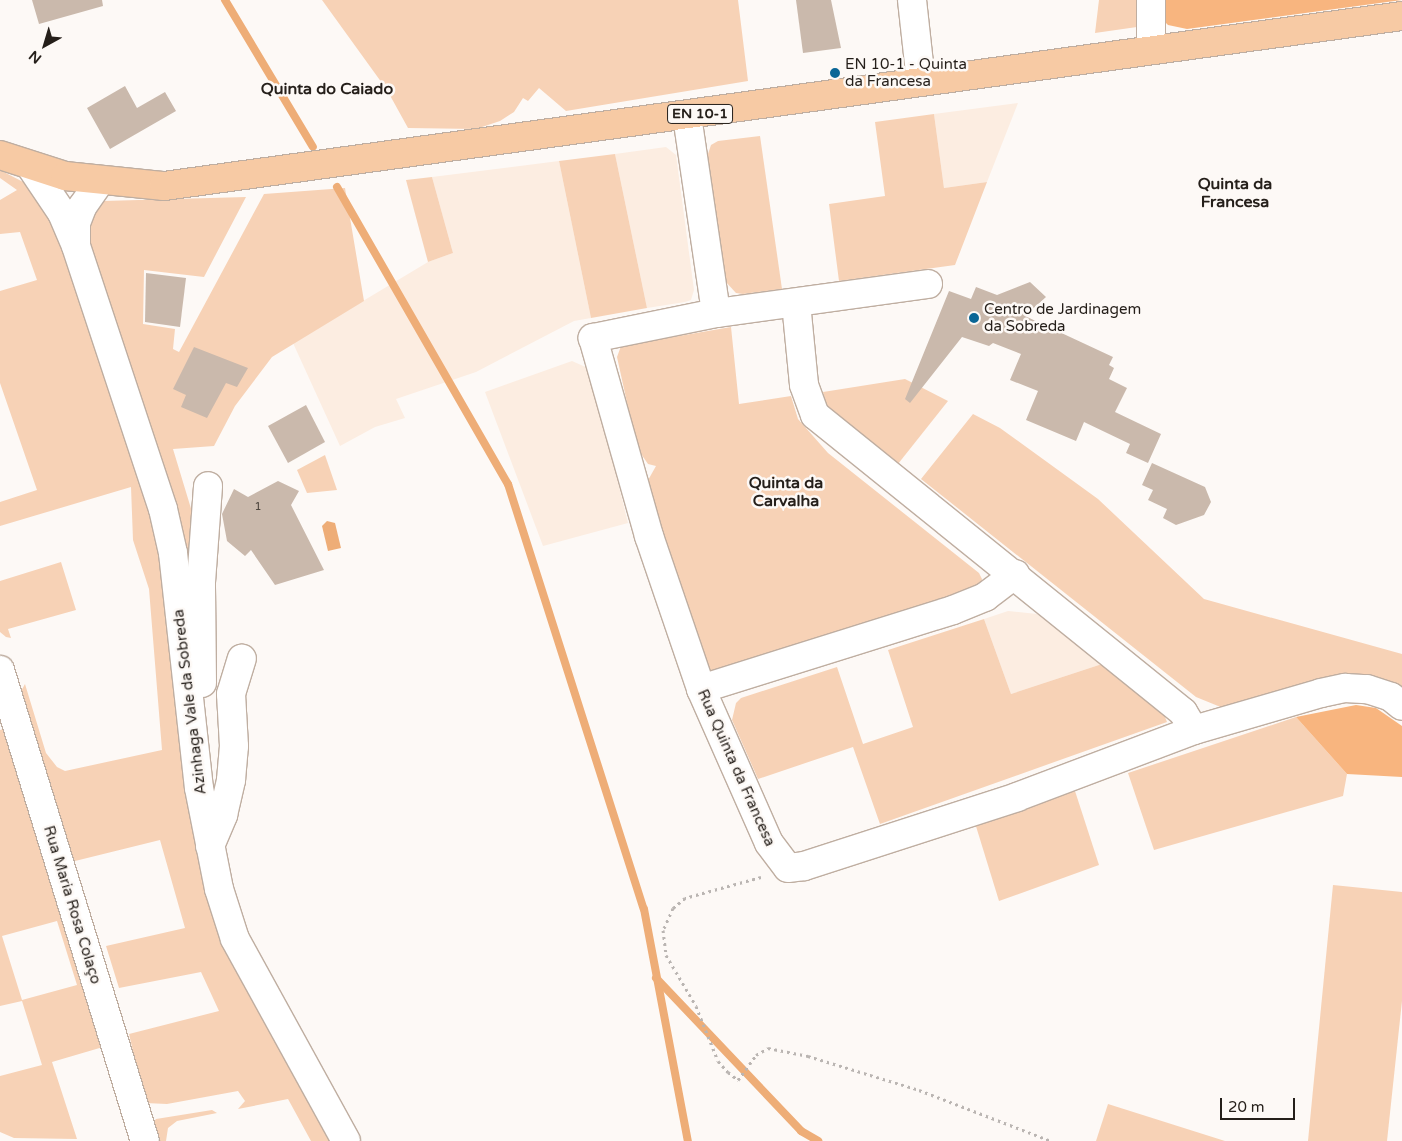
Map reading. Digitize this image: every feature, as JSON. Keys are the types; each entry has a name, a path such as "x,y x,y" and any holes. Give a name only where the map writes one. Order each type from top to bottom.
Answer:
{"main road":[{"name":"EN 10-1","path":"0,155 31,167 100,181 164,186 687,116 921,81 1402,16"}],"street":[{"path":"912,0 921,81"},
{"path":"1151,0 1151,50"},
{"path":"687,116 716,313 928,284"},
{"name":"Azinhaga Vale da Sobreda","path":"31,167 62,213 76,246 163,509 174,554 195,744 210,846 235,939 346,1141"},
{"name":"Azinhaga Vale da Sobreda","path":"76,246 76,223 82,206 100,181"},
{"path":"796,303 804,385 815,415 1015,574 1183,712 1207,726"},
{"name":"Rua Quinta da Francesa","path":"716,313 592,338 649,536 701,689 769,844 788,868"},
{"path":"195,744 202,686 201,582 208,486"},
{"path":"701,689 953,610 985,597 1015,574"},
{"path":"210,846 224,815 232,780 234,746 230,694 242,659"},
{"name":"Rua Maria Rosa Colaço","path":"0,670 145,1141"},
{"path":"788,868 804,866 1017,797 1207,726 1345,688 1375,692 1402,706"}],"path":[{"path":"788,868 685,898 673,908 663,930 666,955 696,1006 718,1061 728,1072 738,1080 756,1055 768,1048 808,1056 919,1090 1051,1141"}],"shaded area":[{"path":"322,0 738,0 748,81 566,111 539,88 528,101 523,98 514,112 500,121 476,129 408,128 387,90"},
{"path":"1099,0 1144,0 1137,27 1095,33"},
{"path":"1159,0 1402,0 1187,29 1168,25 1162,19"},
{"path":"1018,103 987,182 944,188 934,114"},
{"path":"934,114 944,188 987,182 955,265 839,281 829,204 885,196 875,122"},
{"path":"760,136 782,289 743,294 736,293 725,281 707,157 711,145 718,141"},
{"path":"666,147 676,155 694,290 691,300 647,308 615,154"},
{"path":"615,154 647,308 591,318 559,161"},
{"path":"559,161 591,318 574,321 476,372 396,399 405,418 375,427 340,446 293,343 428,262 453,253 432,177"},
{"path":"0,170 29,185 55,216 152,499 199,850 336,1141 311,1141 288,1099 238,1109 245,1101 238,1091 167,1104 145,1103 129,1034 219,1011 201,972 119,988 106,946 185,928 160,840 71,862 19,695 25,684 46,753 57,767 65,771 162,750 149,589 133,540 131,487 0,526 0,502 37,490 0,383 0,291 37,280 20,232 0,234 0,200 17,190 0,178"},
{"path":"432,177 453,253 428,262 406,180"},
{"path":"345,188 364,301 272,357 235,406 214,446 173,449 199,535 196,664 157,451 114,317 86,246 86,213 103,201 246,197 204,277 144,270 143,324 175,329 173,349 179,352 264,194"},
{"path":"731,327 739,404 791,396 798,419 828,453 979,573 982,579 980,589 723,679 701,669 647,482 656,466 648,464 637,448 617,357 621,346"},
{"path":"572,361 590,369 628,523 543,546 485,392"},
{"path":"905,379 948,401 894,469 828,411 823,392"},
{"path":"973,414 1000,428 1098,499 1204,599 1402,654 1402,690 1377,678 1345,676 1223,708 1196,697 921,479"},
{"path":"325,455 337,490 307,493 297,470"},
{"path":"327,521 335,523 341,548 328,551 322,526"},
{"path":"61,562 76,610 8,629 11,638 6,637 0,632 0,581"},
{"path":"1008,611 1037,614 1102,664 1011,694 984,619"},
{"path":"984,619 1011,694 1102,664 1163,712 1167,722 880,824 853,747 758,779 732,720 736,703 741,698 837,667 863,744 913,727 888,650"},
{"path":"1356,705 1376,708 1402,726 1402,777 1347,774 1296,717"},
{"path":"1296,717 1347,774 1343,796 1154,850 1128,773"},
{"path":"7,728 103,1047 52,1062 77,1139 14,1138 0,1132 0,1076 42,1065 22,1001 0,1006 0,730","holes":["57,921 77,985 22,1000 2,936"]},
{"path":"1075,791 1099,865 999,901 975,823"},
{"path":"1333,885 1402,892 1402,1001 1387,1141 1308,1141"},
{"path":"1108,1104 1225,1141 1096,1141"},
{"path":"212,1110 217,1113 177,1121 168,1128 166,1141 157,1141 152,1124 156,1119"}],"building":[{"path":"32,0 102,0 103,6 39,24"},
{"path":"796,0 831,0 841,48 803,53"},
{"path":"125,86 137,108 165,92 176,111 110,149 87,108"},
{"path":"146,273 186,278 180,327 145,322"},
{"path":"1030,282 1046,297 1025,316 1113,357 1109,365 1114,368 1109,379 1127,388 1115,412 1161,434 1148,463 1126,453 1130,444 1084,422 1076,441 1026,420 1038,391 1010,380 1021,354 993,343 989,346 962,337 910,403 905,399 949,291 971,299 976,287 997,295"},
{"path":"194,347 248,368 237,387 226,383 207,418 181,407 186,395 173,389"},
{"path":"306,405 325,442 288,463 268,426"},
{"path":"1152,463 1205,487 1211,502 1204,515 1176,525 1163,518 1167,509 1148,500 1153,490 1142,485"},
{"path":"278,481 299,491 291,505 324,570 275,585 251,550 245,556 227,541 222,514 234,489 248,497"}],"waterway":[{"path":"225,0 313,147"},
{"path":"337,187 508,484 644,909 688,1141"},
{"path":"656,978 801,1131 818,1141"}],"place":[{"name":"EN 10-1 - Quinta da Francesa","path":"835,73"},
{"name":"Centro de Jardinagem da Sobreda","path":"974,318"}],"district":[{"name":"Quinta do Caiado","path":"327,89"},
{"name":"Quinta da Francesa","path":"1235,193"},
{"name":"Quinta da Carvalha","path":"786,492"}]}
